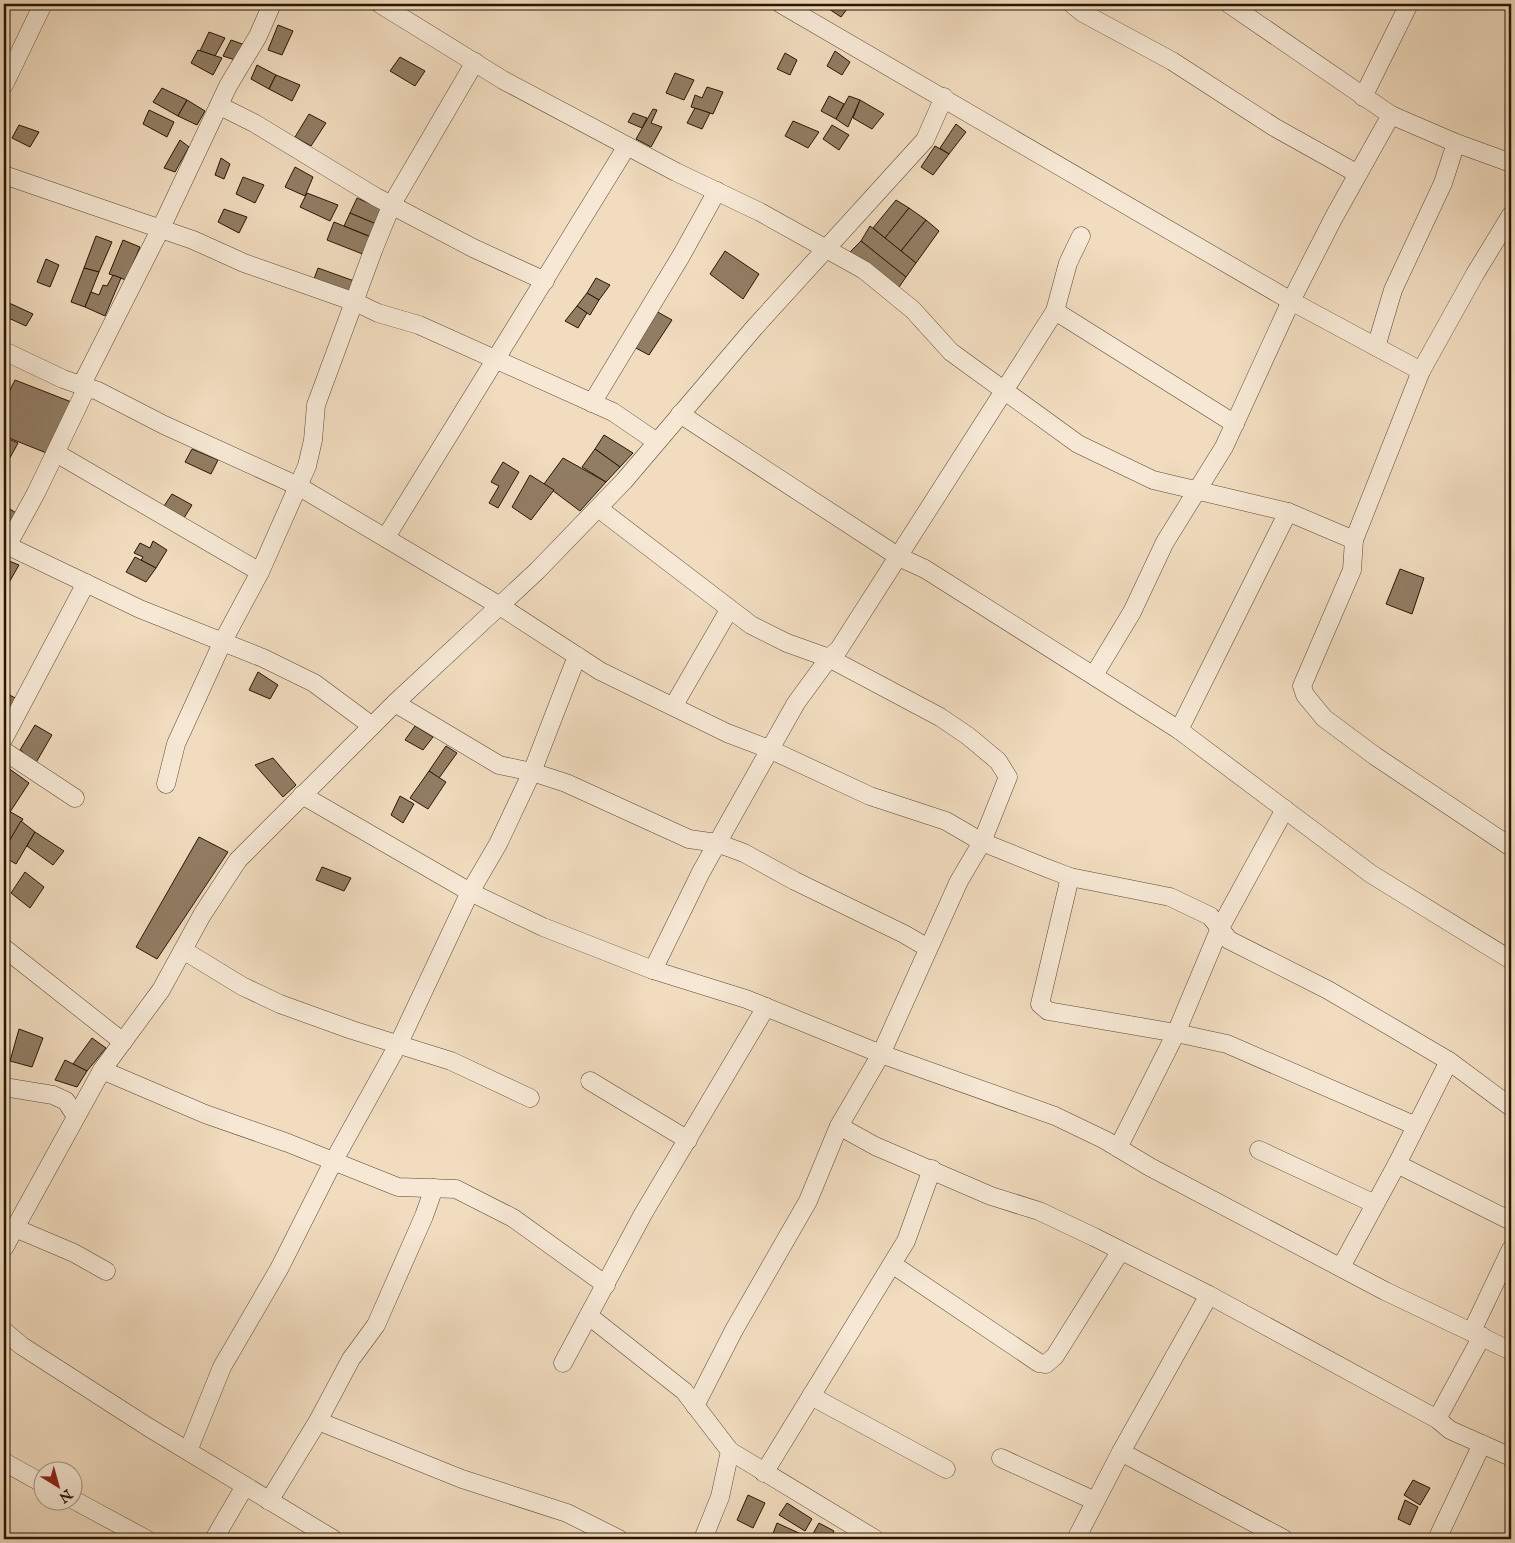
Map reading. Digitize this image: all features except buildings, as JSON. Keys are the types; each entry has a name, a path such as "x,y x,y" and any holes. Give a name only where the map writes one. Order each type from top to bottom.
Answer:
{"street":[{"path":"4,85 43,4"},
{"path":"272,4 258,36 228,86 84,386 56,453 5,545 140,609 263,658 314,683 372,726"},
{"path":"380,4 503,80 826,248 864,270 913,310 951,352 1078,444 1153,480 1288,512 1354,540"},
{"path":"782,4 1292,301 1421,371"},
{"path":"1072,4 1083,13 1172,61 1274,127 1358,174"},
{"path":"1229,4 1391,115 1456,144 1511,163"},
{"path":"1363,97 1409,4"},
{"path":"166,784 176,744 223,641 260,572 307,466 313,440 316,405 392,204 475,62"},
{"path":"4,1248 75,1115 102,1070 161,990 202,915 238,860 394,703 538,571 598,508 826,248 925,140 944,97"},
{"path":"220,106 254,123 368,192 473,248 545,281"},
{"path":"1094,675 1132,612 1165,542 1224,448 1292,301 1391,115"},
{"path":"1376,347 1393,290 1443,183 1456,144"},
{"path":"386,537 627,146"},
{"path":"4,175 161,228 244,262 355,302 378,313 419,324 613,412 657,442"},
{"path":"592,403 681,256 717,191"},
{"path":"1511,215 1475,274 1421,371 1354,540 1352,570 1302,686 1305,696 1324,718 1375,756 1511,847"},
{"path":"652,970 717,843 796,703 829,658 839,649 1054,312 1068,263 1081,236"},
{"path":"1054,312 1235,424"},
{"path":"4,351 84,386 298,486 500,606 600,671 674,705 727,733 769,749 870,796 946,821 982,842 1070,877 1170,897 1210,916 1229,940 1328,990 1449,1061 1511,1107"},
{"path":"680,414 899,557 925,569 1179,730 1371,874 1511,960"},
{"path":"56,453 260,572"},
{"path":"598,508 751,625 787,643 829,658 940,717 968,736 998,761 1008,777 982,842 959,881 881,1054 839,1126 808,1200 734,1330 695,1406"},
{"path":"1179,730 1288,512"},
{"path":"4,738 86,583"},
{"path":"674,705 729,610"},
{"path":"188,1451 222,1367 279,1269 333,1162 398,1043 470,892 498,844 532,772 577,656"},
{"path":"394,703 499,765 532,772 566,784 689,839 717,843 744,853 928,948"},
{"path":"4,751 75,798"},
{"path":"302,795 470,892 543,927 652,970 746,998 881,1054 1056,1116 1385,1292 1511,1350"},
{"path":"1118,1148 1176,1033 1220,928 1285,809"},
{"path":"1070,877 1040,1004 1048,1012 1176,1033 1227,1044 1416,1126"},
{"path":"4,948 122,1042"},
{"path":"183,950 242,986 280,1004 352,1030 451,1061 530,1098"},
{"path":"563,1363 643,1214 766,1007"},
{"path":"1341,1267 1398,1164 1449,1061"},
{"path":"102,1070 205,1114 288,1143 398,1187 456,1189 513,1218 606,1285"},
{"path":"590,1082 688,1140"},
{"path":"4,1087 53,1095 66,1101 75,1115"},
{"path":"839,1126 875,1146 991,1196 1039,1211 1209,1296 1437,1420 1450,1430 1511,1457"},
{"path":"1259,1150 1375,1204"},
{"path":"1398,1164 1511,1221"},
{"path":"764,1473 906,1241 932,1169"},
{"path":"270,1501 318,1421 351,1359 376,1325 424,1216 434,1188"},
{"path":"15,1228 74,1253 106,1271"},
{"path":"1437,1420 1477,1334 1511,1249"},
{"path":"892,1264 1039,1363 1046,1364 1055,1356 1120,1252"},
{"path":"1076,1539 1121,1452 1209,1296"},
{"path":"589,1316 684,1391 730,1451 875,1539"},
{"path":"5,1336 332,1539"},
{"path":"811,1396 946,1469"},
{"path":"318,1421 462,1479 566,1513 619,1539"},
{"path":"1437,1539 1482,1444"},
{"path":"703,1539 720,1497 730,1451"},
{"path":"1121,1452 1284,1539"},
{"path":"1001,1458 1095,1501"},
{"path":"4,1462 32,1477"},
{"path":"214,1539 246,1486"},
{"path":"82,1504 146,1539"}]}
